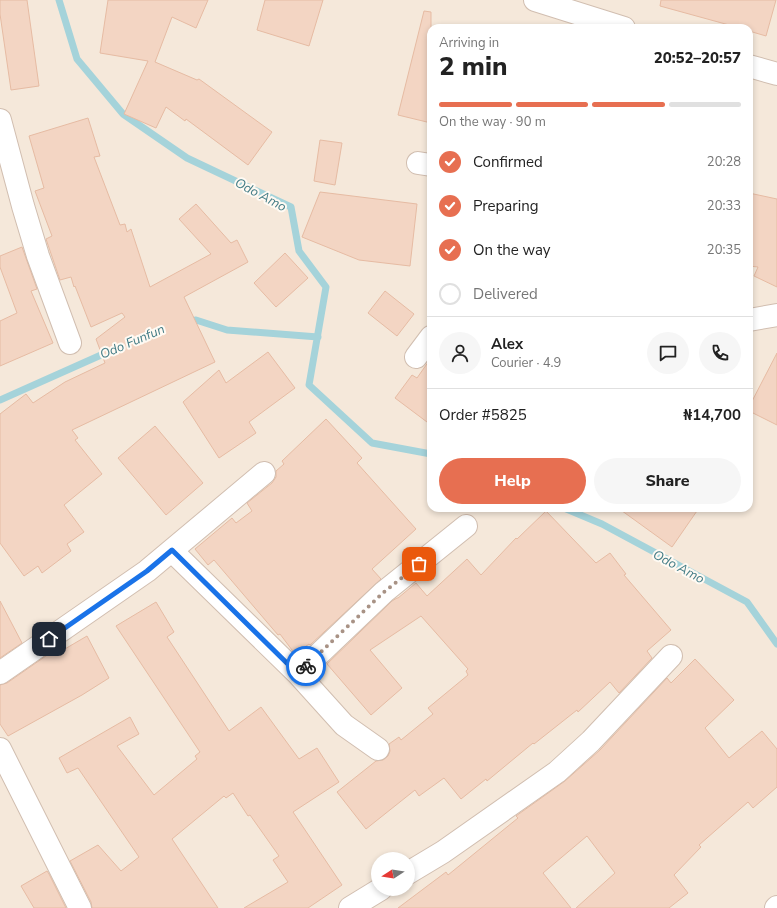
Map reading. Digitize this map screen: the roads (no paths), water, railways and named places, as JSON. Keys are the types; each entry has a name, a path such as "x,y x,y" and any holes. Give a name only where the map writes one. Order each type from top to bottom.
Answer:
{"street":[{"path":"534,0 611,24"},
{"path":"753,67 777,74"},
{"path":"0,120 22,206 38,256 70,343"},
{"path":"753,319 777,315"},
{"path":"416,357 427,342"},
{"path":"0,673 147,571 264,473"},
{"path":"298,674 384,592 466,526"},
{"path":"172,550 298,674 344,725 378,749"},
{"path":"415,869 443,852 557,772 591,741 671,656"},
{"path":"0,750 80,908"},
{"path":"350,908 371,895"}],"waterway":[{"name":"Odo Amo","path":"59,0 77,59 123,114 187,158 291,207 299,251 326,287 309,385 372,443 427,453"},
{"name":"Odo Funfun","path":"186,322 196,320 227,330 318,337"},
{"name":"Odo Funfun","path":"0,400 110,351"},
{"name":"Odo Amo","path":"574,512 602,524 747,602 777,644"}]}
